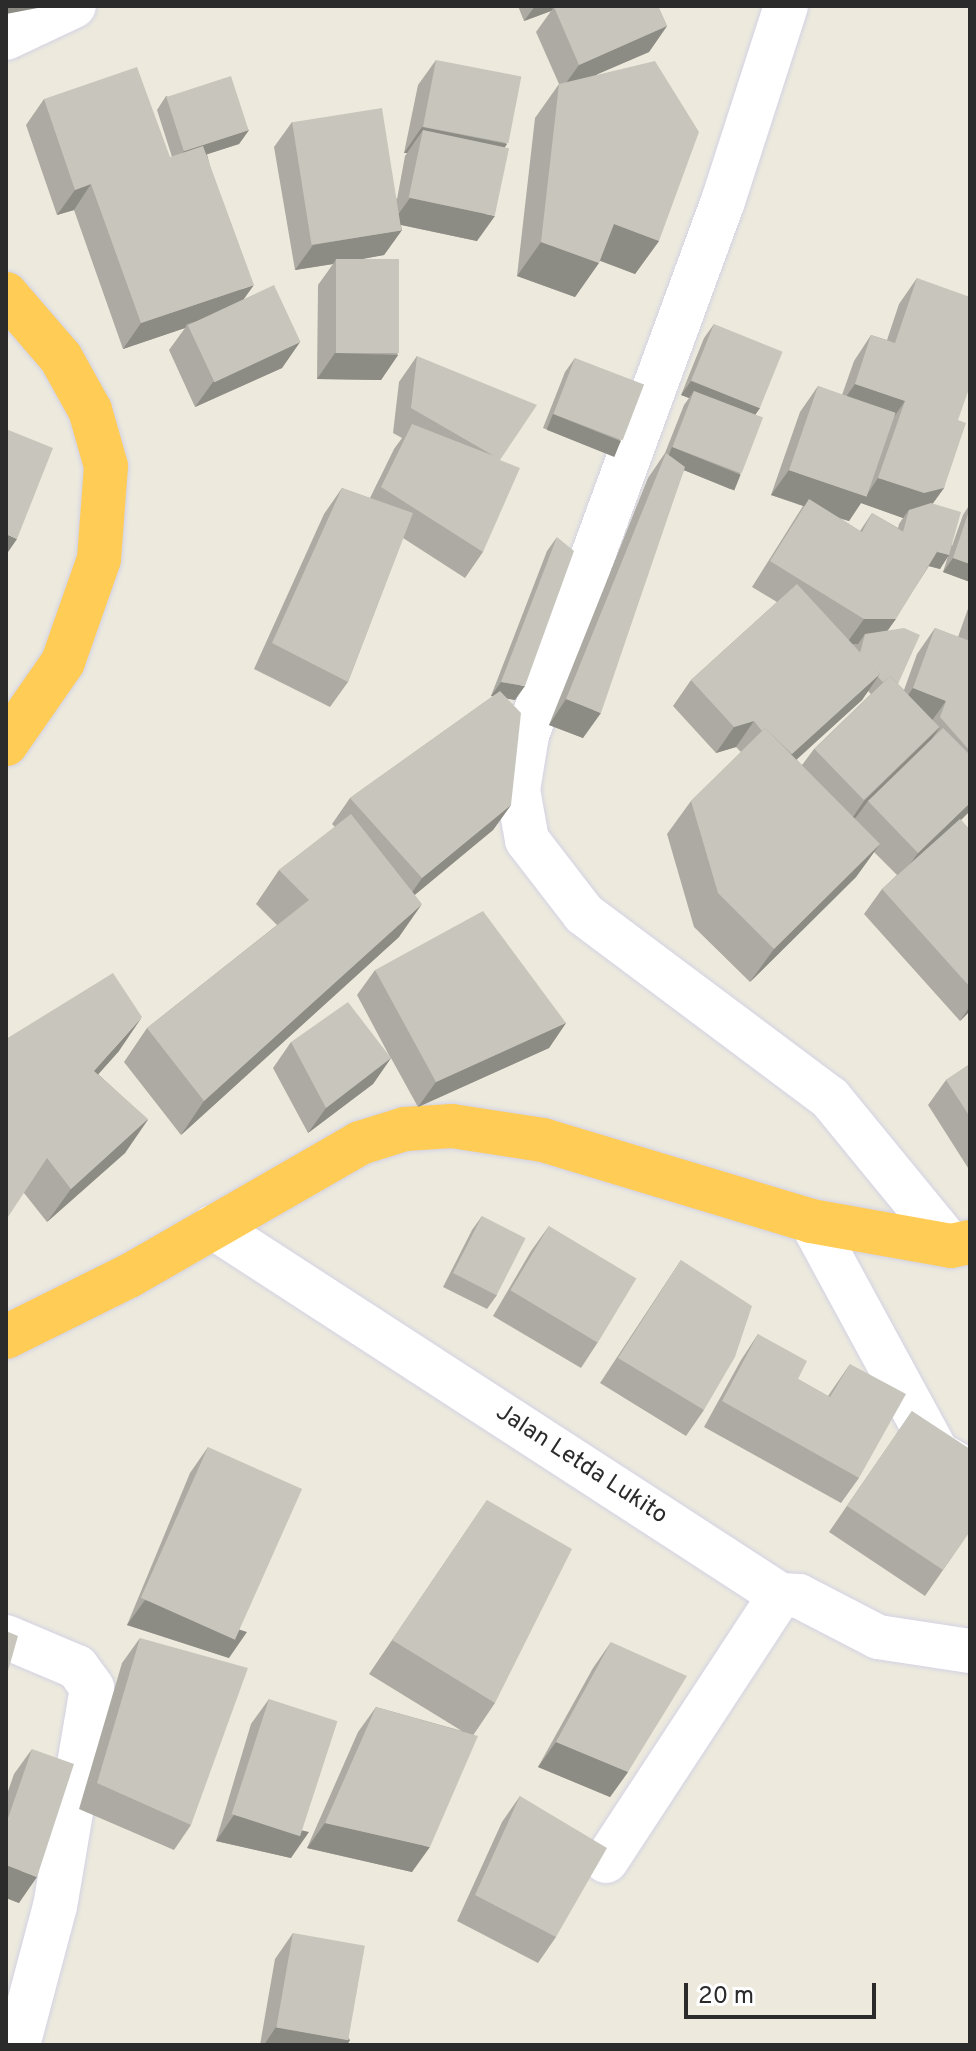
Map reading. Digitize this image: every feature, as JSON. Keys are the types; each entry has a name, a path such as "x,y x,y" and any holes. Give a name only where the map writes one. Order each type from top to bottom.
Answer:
{"highway":[{"path":"6,294 61,358 90,410 106,466 99,559 63,662 6,744"},
{"path":"6,1337 213,1227 360,1143 405,1129 452,1126 543,1140 811,1221 961,1244"}],"street":[{"path":"6,38 74,6"},
{"path":"786,6 723,201 527,735 518,790 527,840 584,914 830,1098 961,1244"},
{"path":"811,1221 937,1453 970,1472"},
{"name":"Jalan Letda Lukito","path":"213,1227 780,1595 799,1596 878,1637 970,1651"},
{"path":"606,1861 780,1595"},
{"path":"6,1637 77,1667 92,1688 55,1906 18,2045"}],"building":[{"path":"556,6 658,6 667,26 579,65"},
{"path":"436,60 521,77 508,143 423,127"},
{"path":"655,61 699,132 659,241 614,224 599,263 541,242 559,84"},
{"path":"137,67 170,157 203,146 254,285 141,323 91,184 75,190 44,99"},
{"path":"231,76 249,130 184,151 166,97"},
{"path":"382,108 401,230 312,245 292,122"},
{"path":"423,130 509,148 495,216 409,197"},
{"path":"336,259 399,259 399,353 336,353"},
{"path":"917,278 970,297 970,386 958,420 966,423 944,488 924,493 878,478 905,401 855,384 871,335 895,343"},
{"path":"274,285 301,342 215,382 188,325"},
{"path":"714,324 783,352 760,408 691,381"},
{"path":"417,356 537,405 500,460 520,468 483,552 381,487 412,424 494,456 411,408"},
{"path":"575,358 644,385 623,441 553,414"},
{"path":"818,386 896,413 867,497 789,470"},
{"path":"694,391 763,418 742,474 672,447"},
{"path":"6,429 53,448 17,539 6,534"},
{"path":"666,453 685,467 601,713 566,699"},
{"path":"342,488 413,513 348,682 272,643"},
{"path":"809,499 862,532 872,513 937,552 896,619 864,619 770,561"},
{"path":"931,503 961,512 949,555 934,551 903,532 909,510"},
{"path":"970,508 970,564 953,558"},
{"path":"557,537 574,551 525,686 501,682"},
{"path":"797,584 880,674 792,754 754,721 734,727 691,680"},
{"path":"904,628 920,635 898,684 890,676 883,682 878,677 880,674 860,653 865,634"},
{"path":"935,628 970,641 970,751 940,717 946,701 913,688"},
{"path":"890,676 939,727 864,800 814,749"},
{"path":"500,691 521,713 511,805 422,878 350,798"},
{"path":"765,728 880,844 774,949 718,893 691,801"},
{"path":"943,728 970,755 970,803 918,853 868,801"},
{"path":"351,814 422,904 204,1101 147,1028 309,900 279,870"},
{"path":"960,819 970,830 970,987 882,889"},
{"path":"483,911 566,1023 436,1082 375,970"},
{"path":"113,973 142,1017 94,1071 148,1119 71,1189 47,1158 6,1220 6,1039"},
{"path":"348,1002 391,1058 326,1108 291,1042"},
{"path":"970,1064 970,1117 946,1080"},
{"path":"482,1216 526,1238 497,1295 453,1273"},
{"path":"549,1226 636,1279 598,1343 510,1290"},
{"path":"681,1260 752,1306 735,1357 704,1410 618,1358"},
{"path":"758,1334 807,1361 798,1379 830,1397 850,1364 906,1394 859,1478 722,1401"},
{"path":"912,1411 970,1449 970,1531 943,1570 847,1506"},
{"path":"208,1447 302,1489 235,1640 141,1598"},
{"path":"487,1500 572,1549 495,1703 392,1640"},
{"path":"6,1631 18,1636 6,1678"},
{"path":"140,1638 248,1668 191,1825 97,1783"},
{"path":"611,1642 687,1676 628,1772 556,1742"},
{"path":"269,1699 337,1721 300,1836 232,1814"},
{"path":"376,1707 478,1736 430,1847 325,1823"},
{"path":"32,1749 74,1764 37,1877 6,1865 6,1824"},
{"path":"520,1796 607,1848 556,1937 475,1895"},
{"path":"293,1933 365,1946 348,2040 276,2028"}]}
